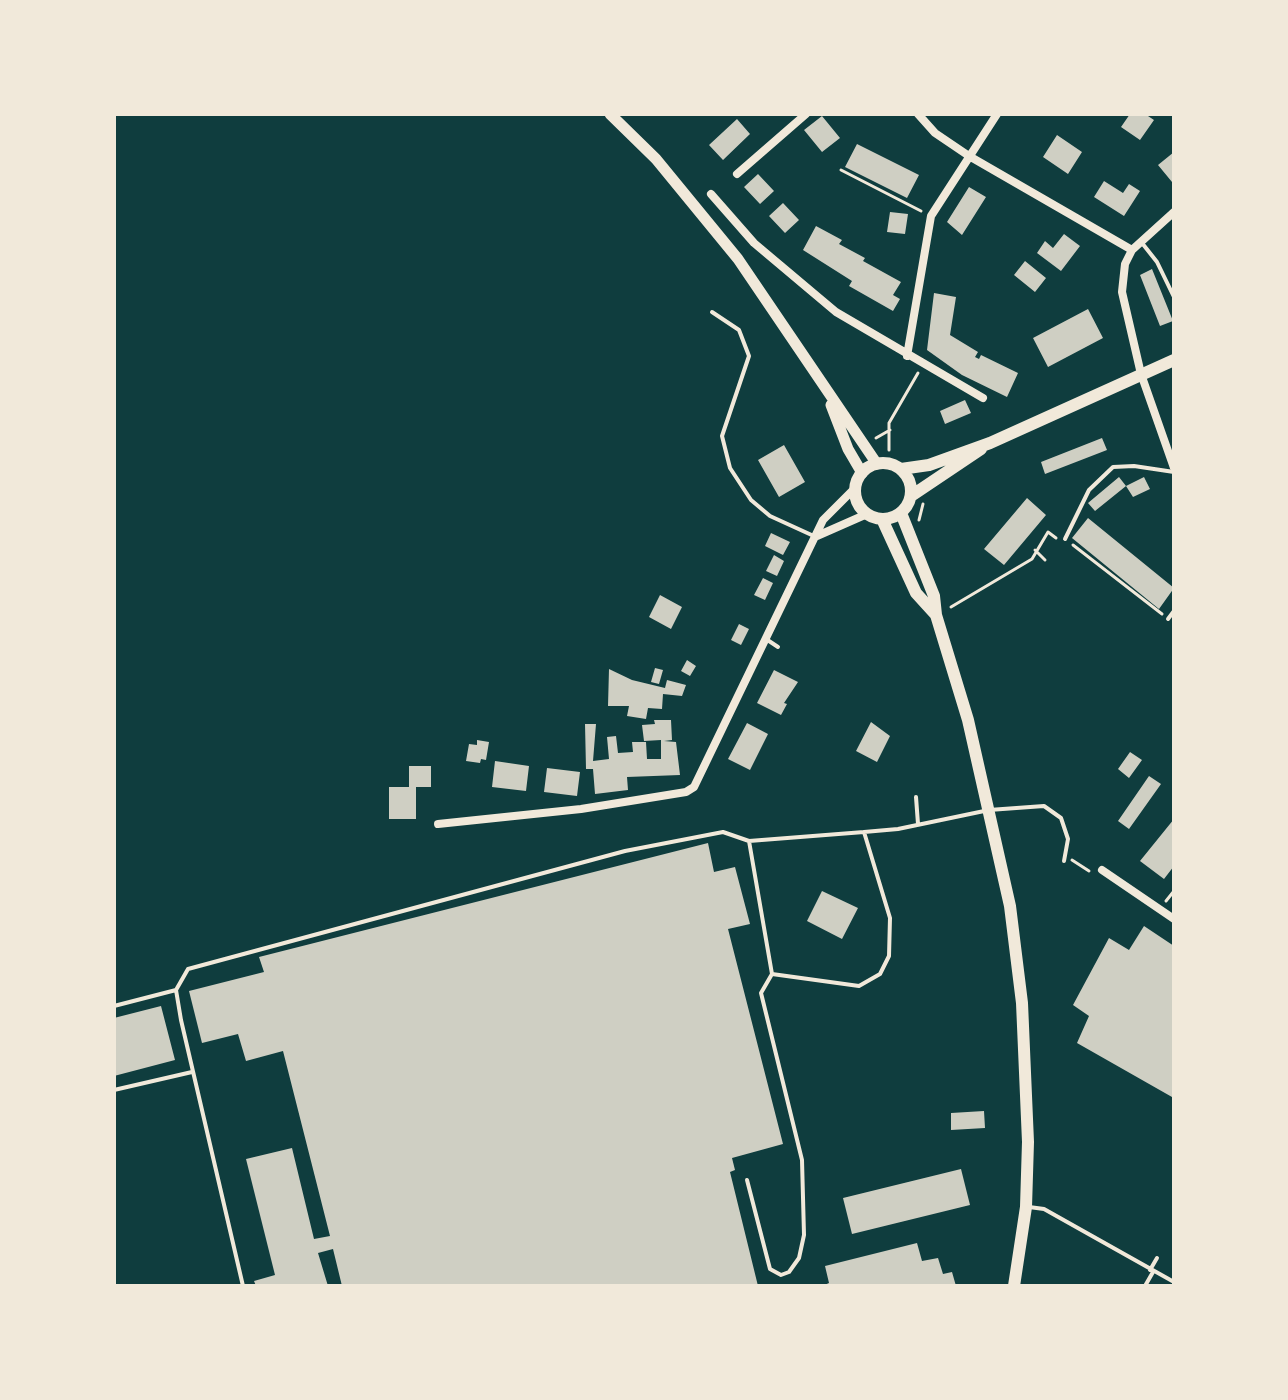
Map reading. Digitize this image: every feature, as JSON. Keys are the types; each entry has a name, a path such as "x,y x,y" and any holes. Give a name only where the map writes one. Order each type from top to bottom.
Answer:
{"main road":[{"path":"990,443 911,496 901,513 882,519 867,514 858,502 855,488 862,473 877,464 901,469 929,465 990,443 1174,360"},
{"path":"901,469 910,481 911,496"},
{"path":"901,513 934,596 936,615 947,646 989,810 1010,906 1022,1003 1027,1084 1026,1207 1014,1286"},
{"path":"882,519 916,593 936,615"}],"street":[{"path":"610,114 656,159 733,253 877,464"},
{"path":"737,174 806,114"},
{"path":"918,114 935,133 969,156 1132,250"},
{"path":"907,356 931,216 997,114"},
{"path":"711,194 754,243 809,292 922,366 983,398"},
{"path":"1174,212 1132,250 1125,264 1122,292 1141,374 1174,470"},
{"path":"827,393 848,449 862,473"},
{"path":"438,824 581,809 686,792 699,779 823,520 855,488"},
{"path":"816,537 867,514"},
{"path":"1106,873 1174,919"}],"lane":[{"path":"1140,242 1157,262 1174,297"},
{"path":"712,312 739,330 749,356 722,436 730,468 751,500 770,516 816,537"},
{"path":"1065,539 1089,490 1113,467 1174,470"},
{"path":"1168,619 1174,611"},
{"path":"766,639 778,647"},
{"path":"916,797 918,824"},
{"path":"1026,807 1030,798"},
{"path":"243,1286 192,1072 176,990 188,969 625,851 723,832 749,841 864,832 989,810 1044,806 1061,818 1068,839 1064,858"},
{"path":"1061,818 1066,809"},
{"path":"772,974 859,986 880,974 889,956 890,918 864,832"},
{"path":"747,1180 770,1269 781,1275 789,1272 799,1258 804,1235 802,1160 761,993 772,974 749,841"},
{"path":"114,1006 176,990"},
{"path":"114,1090 192,1072"},
{"path":"1026,1207 1044,1209 1174,1282"},
{"path":"1145,1286 1157,1258"}],"path":[{"path":"841,170 931,216"},
{"path":"889,450 889,423 922,366"},
{"path":"876,438 890,430"},
{"path":"918,529 925,500"},
{"path":"936,615 1032,559 1048,532 1062,543 1065,539 1168,619"},
{"path":"1035,550 1045,560"},
{"path":"1064,858 1101,879 1106,873"}],"building":[{"path":"1130,114 1145,114 1154,120 1140,140 1121,127"},
{"path":"822,116 840,138 822,152 804,130"},
{"path":"737,119 750,134 723,160 709,145"},
{"path":"1057,135 1082,152 1068,174 1043,157"},
{"path":"857,144 919,175 907,198 845,167"},
{"path":"1174,152 1174,180 1172,182 1158,165"},
{"path":"758,174 774,191 760,204 744,187"},
{"path":"1104,181 1123,193 1129,184 1140,191 1124,216 1094,197"},
{"path":"969,187 986,197 962,235 947,222"},
{"path":"783,203 799,220 785,233 769,216"},
{"path":"890,212 908,214 905,234 887,232"},
{"path":"816,226 842,240 839,244 865,258 863,261 901,282 893,295 900,299 893,311 849,286 852,281 803,250"},
{"path":"1064,234 1080,246 1061,271 1037,253 1045,241 1053,248"},
{"path":"1025,261 1046,278 1035,292 1014,275"},
{"path":"1152,269 1173,321 1160,326 1140,275"},
{"path":"934,293 956,297 950,335 978,352 975,357 979,359 981,355 1018,373 1007,397 962,375 927,350"},
{"path":"1088,309 1103,338 1048,367 1033,338"},
{"path":"965,400 971,413 945,424 940,411"},
{"path":"1102,438 1107,450 1045,474 1041,462"},
{"path":"784,445 805,482 779,497 758,460"},
{"path":"1119,477 1126,486 1095,511 1088,503"},
{"path":"1144,477 1150,489 1133,497 1126,486"},
{"path":"1027,498 1046,515 1004,565 984,549"},
{"path":"1088,518 1174,588 1159,609 1072,538"},
{"path":"771,533 790,542 783,555 765,546"},
{"path":"774,555 784,561 777,576 766,571"},
{"path":"763,578 773,583 765,600 754,595"},
{"path":"660,595 682,607 671,629 649,617"},
{"path":"739,624 749,629 741,645 731,640"},
{"path":"687,660 696,666 690,676 681,671"},
{"path":"655,668 663,670 659,684 651,682"},
{"path":"609,669 632,680 665,688 667,680 686,685 682,696 663,694 662,709 648,708 646,719 627,716 629,706 608,706"},
{"path":"774,670 798,682 784,703 787,704 781,715 757,703"},
{"path":"654,720 671,720 672,740 664,741 676,742 680,775 627,777 628,790 595,794 593,769 586,769 585,724 596,724 593,761 609,759 607,737 616,736 618,753 633,752 632,742 646,742 647,759 661,759 661,740 644,741 642,725 655,724"},
{"path":"871,722 890,736 877,762 856,751"},
{"path":"747,723 768,734 750,770 728,759"},
{"path":"477,740 489,742 486,760 481,759 480,763 466,761 469,744 477,745"},
{"path":"1130,752 1142,760 1129,778 1118,769"},
{"path":"495,761 529,766 526,791 492,787"},
{"path":"409,766 431,766 431,787 416,787 416,819 389,819 389,787 409,787"},
{"path":"547,768 580,772 577,796 544,792"},
{"path":"1149,776 1161,784 1129,829 1118,821"},
{"path":"1174,819 1174,866 1164,879 1140,861"},
{"path":"708,843 714,872 735,867 750,924 728,929 783,1144 732,1158 735,1170 730,1172 758,1286 342,1286 333,1249 318,1253 328,1286 256,1286 254,1281 275,1275 246,1159 292,1148 314,1239 330,1236 283,1051 246,1061 238,1034 202,1043 189,991 264,972 259,957"},
{"path":"822,891 858,908 842,939 807,921"},
{"path":"1144,926 1174,946 1172,1097 1077,1043 1089,1016 1073,1005 1109,938 1129,950"},
{"path":"161,1006 175,1060 114,1076 114,1018"},
{"path":"984,1111 985,1128 951,1130 951,1113"},
{"path":"961,1169 970,1205 852,1234 843,1198"},
{"path":"917,1243 922,1261 938,1258 943,1274 952,1272 956,1286 822,1286 829,1283 825,1266"}]}
